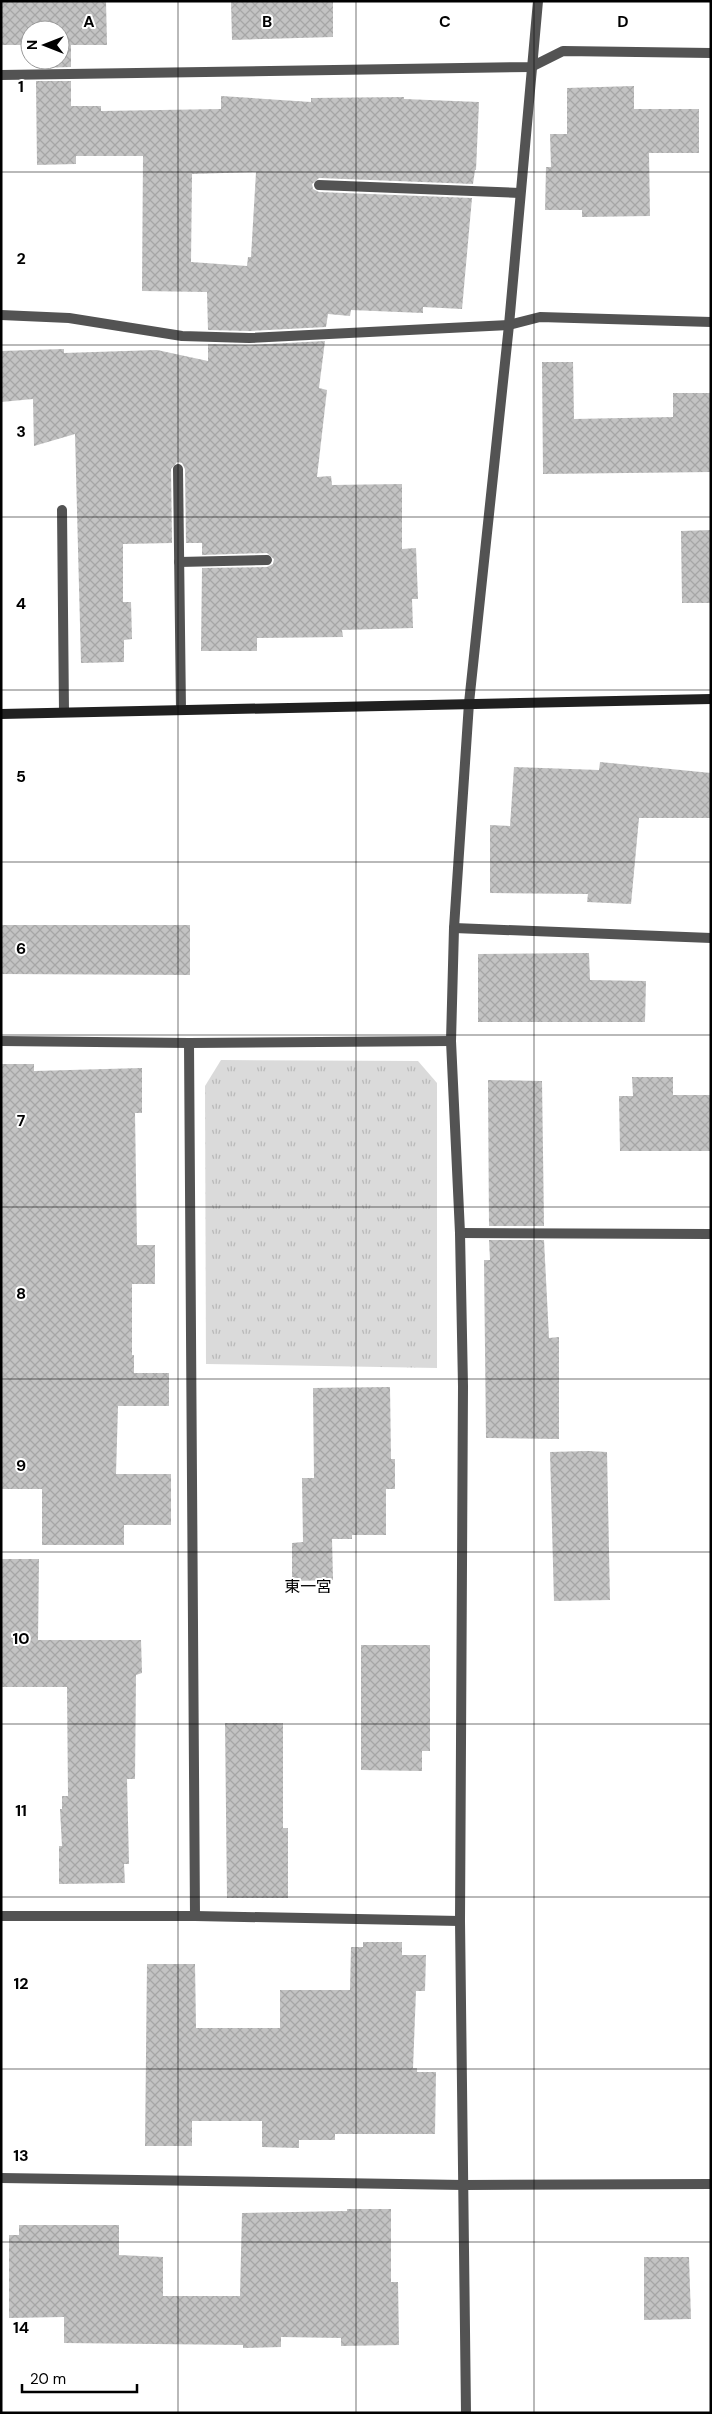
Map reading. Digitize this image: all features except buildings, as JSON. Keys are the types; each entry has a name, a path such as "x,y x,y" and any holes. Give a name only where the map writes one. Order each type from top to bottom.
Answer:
{"street":[{"path":"466,2413 460,1921 463,1386 460,1233 452,1041 454,928 469,703 509,325 538,1"},
{"path":"1,75 531,66 563,51 711,53"},
{"path":"318,185 520,193"},
{"path":"1,315 69,318 182,336 230,337 509,325 540,317 711,322"},
{"path":"178,469 180,710"},
{"path":"62,510 64,712"},
{"path":"179,562 267,560"},
{"path":"1,714 711,699"},
{"path":"454,928 711,938"},
{"path":"1,1041 190,1043 452,1041"},
{"path":"190,1043 195,1916"},
{"path":"460,1233 711,1234"},
{"path":"1,1916 195,1916 460,1921"},
{"path":"1,2178 464,2186 711,2184"}],"green space":[{"path":"221,1060 418,1061 437,1083 437,1368 206,1364 205,1086"}],"district":[{"name":"東一宮","path":"308,1586"}]}
